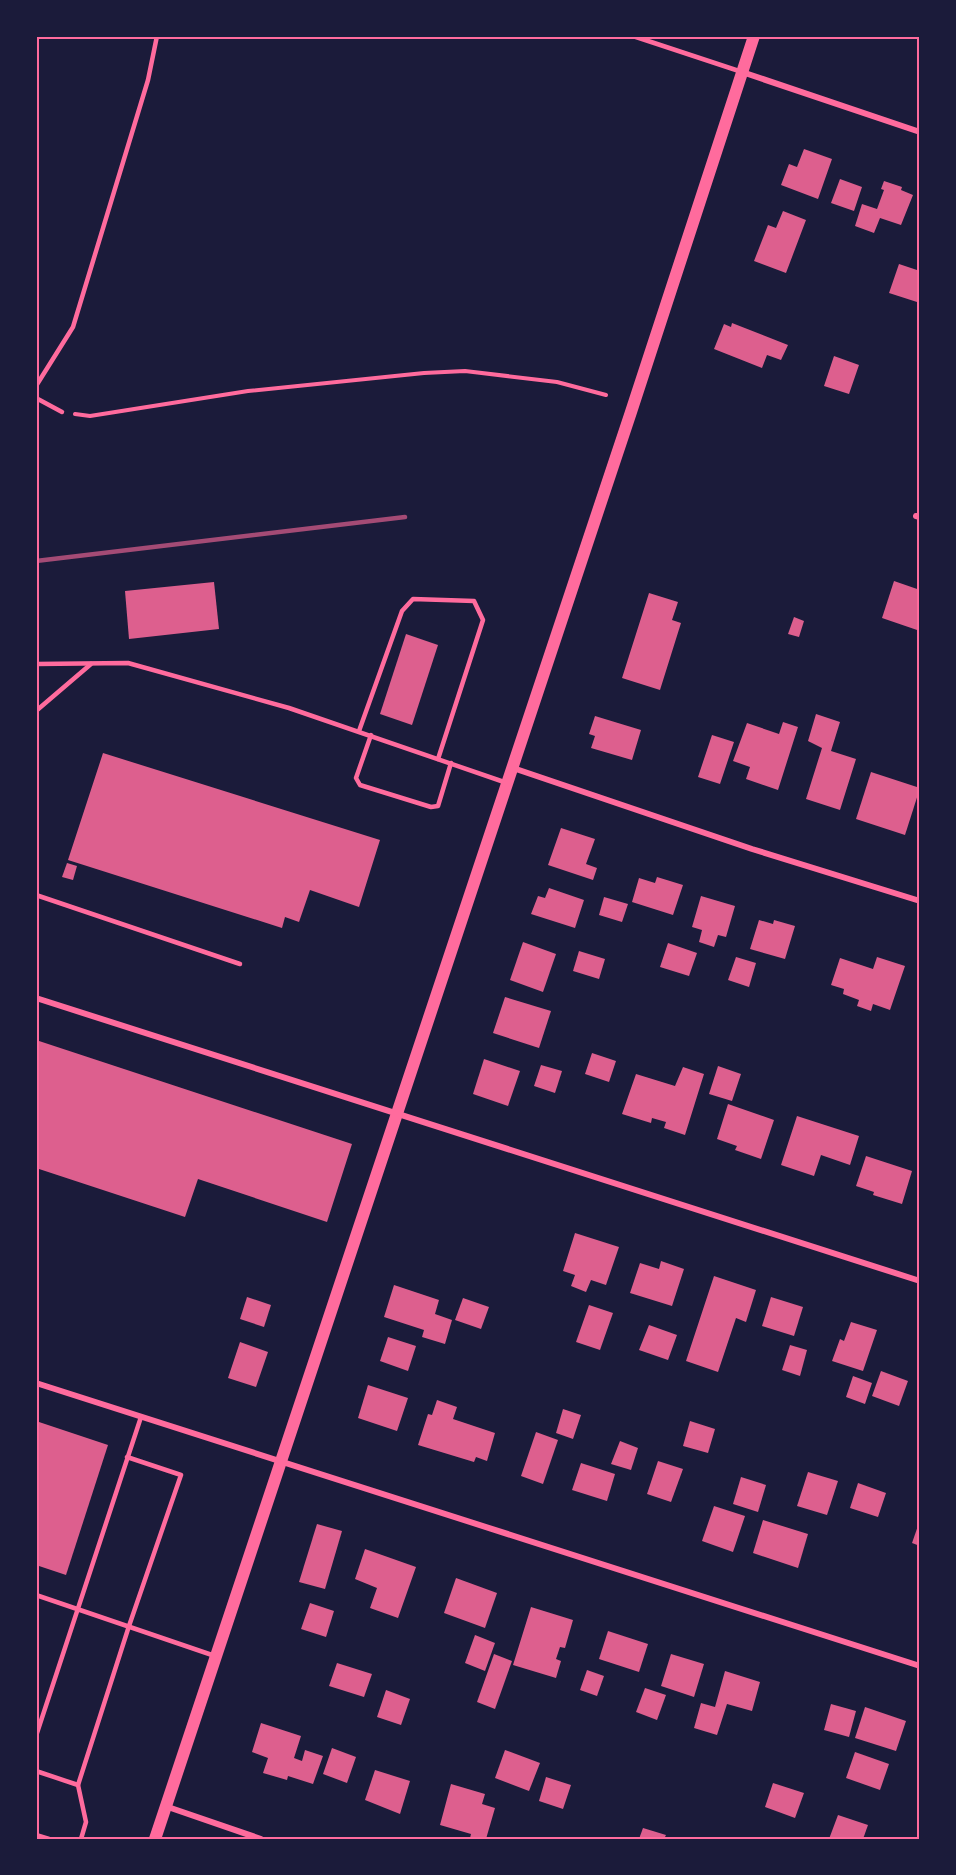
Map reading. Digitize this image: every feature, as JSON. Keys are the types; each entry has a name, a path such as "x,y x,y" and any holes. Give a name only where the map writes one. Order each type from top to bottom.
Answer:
{"main road":[{"path":"155,1839 628,423 754,36"}],"street":[{"path":"742,72 920,132"},
{"path":"512,768 752,849 920,901"},
{"path":"36,998 920,1281"},
{"path":"36,1383 920,1666"},
{"path":"165,1806 261,1839"}],"lane":[{"path":"36,386 73,327 148,80 157,36"},
{"path":"633,36 742,72"},
{"path":"36,398 62,412"},
{"path":"359,731 402,611 412,599 474,600 483,620 438,759"},
{"path":"36,664 128,663 289,708 507,783"},
{"path":"36,711 92,664"},
{"path":"371,735 356,778 360,785 431,807 438,806 452,763"},
{"path":"36,895 240,964"},
{"path":"36,1736 141,1417"},
{"path":"81,1839 86,1822 78,1785 181,1475 127,1457"},
{"path":"36,1595 216,1656"},
{"path":"36,1771 78,1785"},
{"path":"36,1835 50,1839"}],"path":[{"path":"62,412 90,416 248,391 465,371 557,382 606,395"}],"building":[{"path":"804,149 832,159 818,199 781,185 789,164 797,167"},
{"path":"840,179 862,187 854,211 831,203"},
{"path":"884,181 902,187 901,190 913,195 901,225 880,218 874,233 855,226 862,204 877,209 884,190 881,189"},
{"path":"783,211 806,220 786,273 754,261 768,225 776,228"},
{"path":"899,264 920,271 920,293 917,302 889,293"},
{"path":"732,323 788,345 781,360 767,355 762,368 714,349 724,324 731,327"},
{"path":"834,356 859,365 849,394 824,386"},
{"path":"894,581 920,590 920,631 882,618"},
{"path":"214,582 219,629 129,639 125,591"},
{"path":"649,593 678,602 672,620 681,623 660,690 622,678"},
{"path":"794,617 804,621 799,637 788,634"},
{"path":"406,634 438,645 412,725 380,714"},
{"path":"816,714 840,722 831,751 856,759 840,810 806,799 822,748 808,741"},
{"path":"595,716 641,730 632,760 591,748 595,736 589,734"},
{"path":"783,722 798,727 778,790 746,779 750,767 733,761 747,723 779,734"},
{"path":"712,735 734,742 720,784 698,777"},
{"path":"103,753 380,840 359,907 310,890 299,922 285,917 282,928 68,860"},
{"path":"871,772 920,788 905,835 856,819"},
{"path":"561,828 595,839 586,864 597,868 593,880 548,865"},
{"path":"67,863 77,866 73,880 62,877"},
{"path":"657,877 683,885 673,915 632,902 639,878 655,883"},
{"path":"549,888 584,900 575,928 531,914 538,896 545,898"},
{"path":"701,896 735,906 726,937 718,935 714,947 699,942 702,930 692,927"},
{"path":"604,897 628,904 622,922 599,915"},
{"path":"759,920 773,924 774,920 795,926 785,959 750,949"},
{"path":"523,942 556,954 543,992 510,980"},
{"path":"668,943 697,953 689,976 660,967"},
{"path":"579,951 605,959 599,979 573,971"},
{"path":"736,957 756,963 749,987 728,980"},
{"path":"877,957 905,966 890,1010 873,1004 871,1011 857,1006 859,1000 843,994 844,989 831,985 840,958 873,969"},
{"path":"505,997 551,1011 539,1048 493,1033"},
{"path":"36,1040 352,1144 327,1222 198,1179 185,1217 36,1168"},
{"path":"592,1053 616,1061 609,1082 585,1074"},
{"path":"484,1059 520,1071 508,1106 473,1094"},
{"path":"541,1065 562,1071 555,1093 534,1086"},
{"path":"718,1066 741,1074 732,1101 709,1094"},
{"path":"683,1067 704,1074 685,1135 664,1128 666,1122 652,1118 651,1123 622,1114 636,1074 675,1086"},
{"path":"728,1104 774,1120 761,1159 735,1150 737,1146 717,1139"},
{"path":"797,1116 859,1136 850,1165 821,1155 814,1176 781,1165"},
{"path":"866,1156 912,1171 902,1204 873,1195 874,1192 856,1186"},
{"path":"575,1233 619,1247 606,1285 591,1280 586,1292 571,1286 575,1275 563,1271"},
{"path":"661,1261 684,1269 672,1306 630,1293 640,1263 659,1269"},
{"path":"714,1276 756,1290 746,1322 736,1318 718,1372 686,1361"},
{"path":"394,1285 439,1300 435,1314 452,1320 445,1344 422,1337 424,1330 384,1317"},
{"path":"247,1297 271,1305 264,1327 240,1319"},
{"path":"771,1297 803,1307 794,1336 762,1326"},
{"path":"463,1298 489,1307 481,1329 455,1320"},
{"path":"589,1305 613,1313 600,1350 576,1342"},
{"path":"851,1322 877,1330 863,1371 832,1361 840,1339 844,1341"},
{"path":"649,1325 677,1335 668,1360 639,1350"},
{"path":"388,1337 416,1346 408,1371 380,1361"},
{"path":"240,1342 268,1352 256,1387 228,1378"},
{"path":"790,1345 807,1350 800,1376 782,1370"},
{"path":"881,1371 908,1381 899,1406 872,1396"},
{"path":"853,1376 872,1383 865,1404 846,1397"},
{"path":"368,1385 408,1398 397,1431 358,1418"},
{"path":"437,1400 457,1407 453,1419 495,1433 487,1461 476,1457 474,1462 418,1445 428,1414 432,1415"},
{"path":"563,1409 581,1415 573,1439 556,1433"},
{"path":"36,1421 108,1445 66,1575 36,1565"},
{"path":"690,1421 715,1429 708,1453 683,1446"},
{"path":"536,1432 558,1440 543,1484 521,1476"},
{"path":"620,1441 638,1448 631,1470 611,1464"},
{"path":"658,1461 683,1469 671,1502 647,1494"},
{"path":"581,1463 615,1474 607,1501 572,1490"},
{"path":"808,1472 838,1481 827,1515 797,1506"},
{"path":"741,1477 766,1485 758,1512 733,1504"},
{"path":"858,1483 886,1493 878,1517 850,1508"},
{"path":"714,1506 745,1516 733,1552 702,1541"},
{"path":"763,1520 808,1534 798,1568 753,1553"},
{"path":"920,1520 920,1546 912,1543"},
{"path":"317,1524 342,1531 325,1589 299,1582"},
{"path":"365,1549 416,1567 398,1618 370,1608 377,1588 355,1579"},
{"path":"456,1578 497,1593 485,1628 444,1613"},
{"path":"310,1603 334,1611 326,1637 301,1629"},
{"path":"531,1607 573,1620 565,1648 560,1647 556,1659 561,1661 556,1678 513,1665"},
{"path":"608,1631 648,1644 639,1672 599,1659"},
{"path":"475,1635 495,1643 485,1671 465,1663"},
{"path":"494,1654 512,1661 495,1709 477,1702"},
{"path":"671,1654 704,1664 694,1697 661,1686"},
{"path":"337,1663 372,1674 364,1697 329,1686"},
{"path":"587,1670 604,1676 597,1696 580,1690"},
{"path":"725,1671 760,1682 752,1711 727,1704 717,1735 694,1728 701,1703 715,1707"},
{"path":"645,1688 666,1695 657,1720 636,1712"},
{"path":"386,1690 410,1699 401,1725 377,1717"},
{"path":"831,1704 856,1711 849,1737 824,1730"},
{"path":"865,1707 906,1721 896,1751 855,1738"},
{"path":"261,1723 301,1736 294,1758 302,1761 305,1750 323,1756 313,1784 288,1776 287,1780 263,1773 268,1758 252,1752"},
{"path":"332,1748 356,1757 347,1783 323,1774"},
{"path":"505,1750 540,1763 529,1791 495,1778"},
{"path":"855,1752 889,1764 880,1790 846,1778"},
{"path":"375,1770 410,1781 400,1814 365,1800"},
{"path":"546,1777 571,1785 563,1809 539,1801"},
{"path":"773,1783 804,1793 795,1818 765,1807"},
{"path":"451,1784 485,1794 482,1804 495,1808 486,1839 470,1838 471,1834 440,1825"},
{"path":"838,1815 868,1825 863,1839 829,1839"},
{"path":"643,1828 666,1835 664,1839 639,1839"}],"railway":[{"path":"36,561 405,517"}]}
